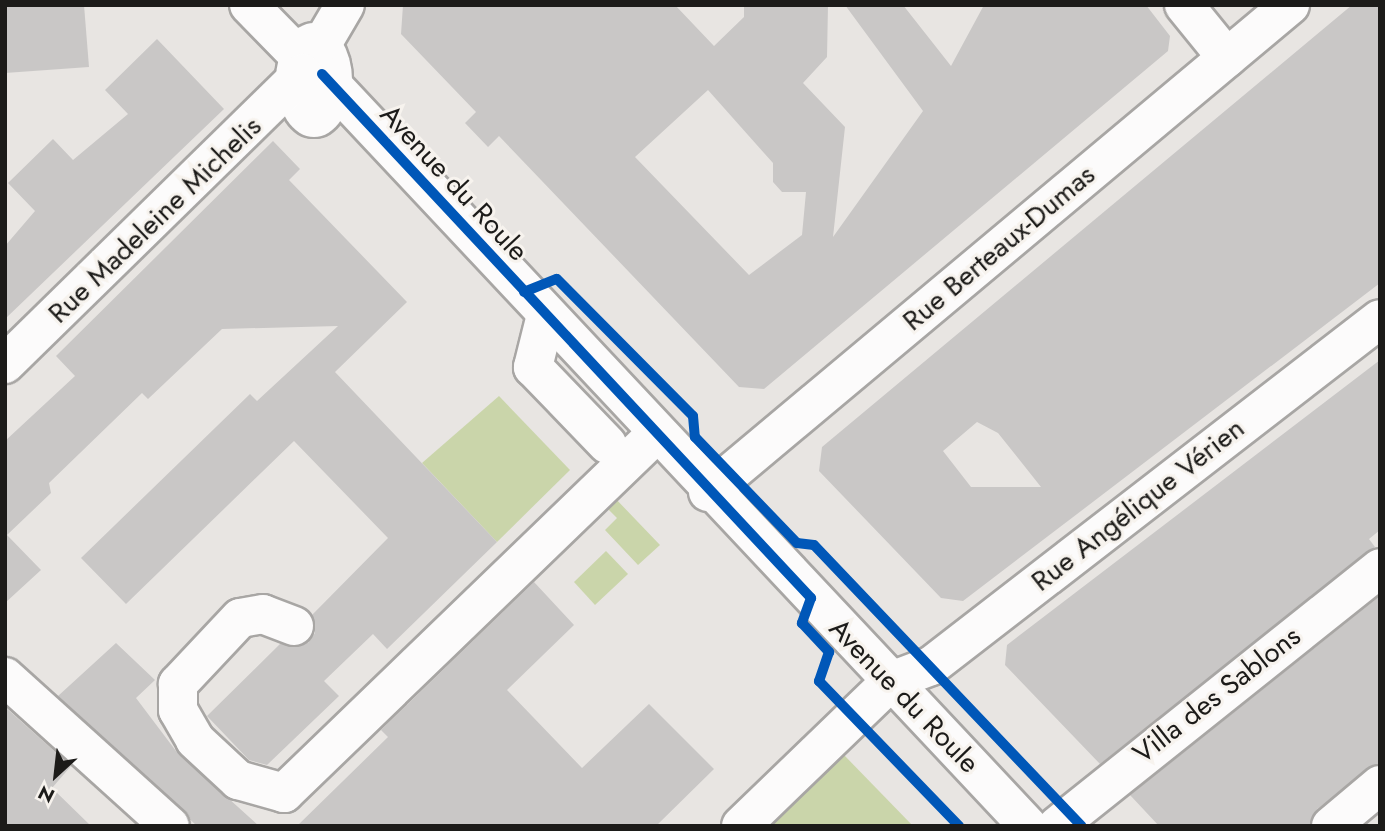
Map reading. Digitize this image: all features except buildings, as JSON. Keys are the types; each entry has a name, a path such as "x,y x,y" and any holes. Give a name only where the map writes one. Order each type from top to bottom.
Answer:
{"street":[{"name":"Avenue du Roule","path":"249,5 310,61 708,492 1028,826"},
{"name":"Rue Madeleine Michelis","path":"5,364 310,61 345,5"},
{"path":"1184,5 1227,58"},
{"name":"Rue Berteaux-Dumas","path":"708,492 1290,5"},
{"path":"545,315 533,368 607,444"},
{"name":"Rue Angélique Vérien","path":"891,681 931,666 1380,319"},
{"path":"294,626 263,614 240,618 177,684 178,710 195,740 238,780 284,793 655,435"},
{"name":"Villa des Sablons","path":"1057,826 1380,568"},
{"path":"5,677 170,826"},
{"path":"741,826 891,681"},
{"path":"1331,826 1380,785"}],"green space":[{"path":"499,396 570,470 497,542 422,463"},
{"path":"613,496 660,545 638,565 605,530 617,518 604,505"},
{"path":"606,551 628,574 595,605 574,582"},
{"path":"844,755 913,826 770,826"}],"cycle path":[{"path":"322,74 811,598 802,623 829,652 819,681 959,826"},
{"path":"524,292 557,279 693,416 695,437 797,543 814,545 1082,826"}]}
